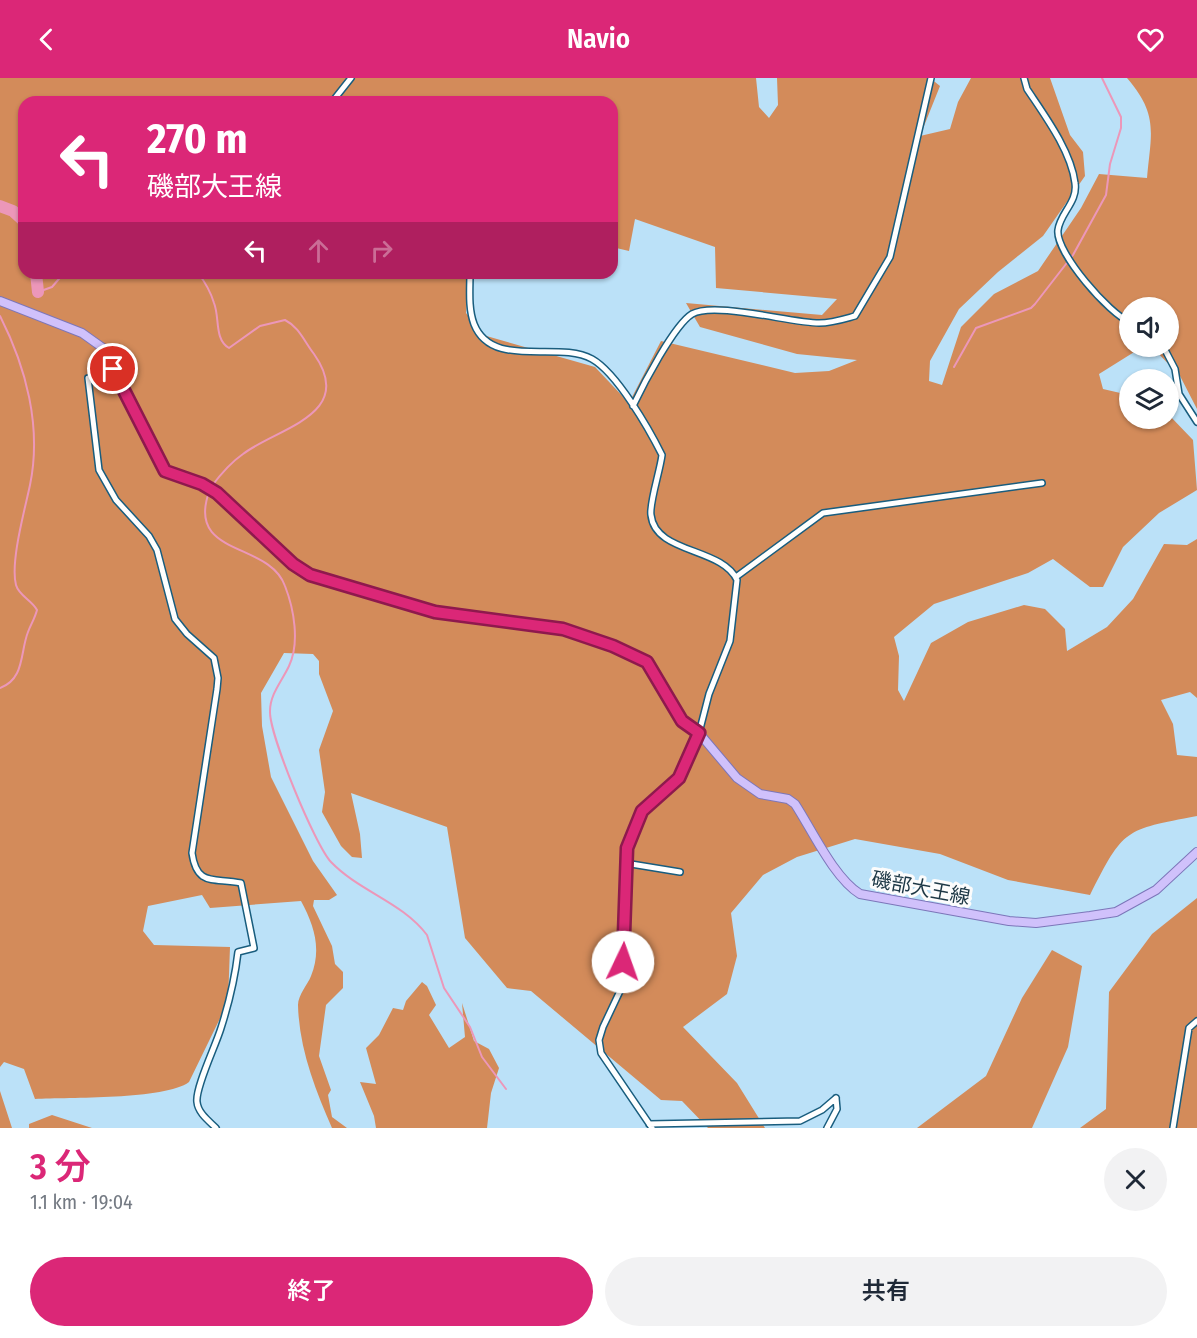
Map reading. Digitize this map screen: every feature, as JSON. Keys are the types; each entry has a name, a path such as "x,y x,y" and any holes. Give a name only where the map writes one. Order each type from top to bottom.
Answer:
{"main road":[{"name":"磯部大王線","path":"0,301 82,333 103,348 165,471 210,489 293,564 310,575 435,612 563,629 613,646 647,662 682,721 699,733 738,778 760,794 788,799 795,804 840,875 851,888 861,894 1016,922 1036,923 1116,912 1156,890 1197,852"}],"street":[{"path":"633,406 645,380 677,332 691,315 698,311 718,310 820,323 855,316 890,257 931,78"},
{"path":"1024,78 1027,89 1071,163 1076,186 1072,203 1059,224 1059,243 1065,255 1113,311 1119,315"},
{"path":"337,96 349,80"},
{"path":"470,279 470,307 474,324 488,341 497,347 516,350 571,352 591,358 606,370 633,406 662,455 651,507 653,525 663,537 725,564 736,577 730,641 712,684 699,733 679,778 642,811 627,848 620,991 599,1040 602,1053 650,1126 800,1121 822,1110 836,1098 837,1109 827,1128"},
{"path":"1169,357 1175,369 1179,394 1197,422"},
{"path":"88,378 99,470 116,500 149,536 157,550 175,619 187,634 209,652 217,670 217,688 192,853 195,870 203,877 212,881 241,883 254,948 238,952 236,973 221,1028 199,1087 196,1102 199,1110 216,1128"},
{"path":"736,577 823,513 1042,483"},
{"path":"625,863 680,872"},
{"path":"1173,1128 1189,1028 1197,1021"}],"shaded area":[{"path":"0,78 756,78 759,107 769,118 778,105 777,78 930,78 940,86 920,136 950,129 958,102 971,78 1050,78 1070,135 1083,152 1085,176 1043,236 998,272 959,309 930,361 929,381 942,385 961,327 994,294 1038,271 1081,208 1099,174 1147,178 1151,136 1148,114 1137,91 1127,78 1197,78 1197,409 1179,375 1179,369 1173,369 1162,357 1179,357 1179,297 1119,297 1119,357 1126,357 1099,374 1103,389 1119,393 1119,429 1179,429 1179,425 1193,440 1197,490 1159,513 1123,547 1103,587 1090,587 1053,559 1028,573 934,604 894,637 899,656 898,690 904,701 931,643 968,622 1024,605 1045,609 1065,629 1067,651 1107,627 1133,599 1164,544 1187,545 1197,539 1197,698 1190,692 1161,700 1173,724 1177,755 1197,757 1197,816 1140,829 1129,836 1111,856 1090,895 1008,880 940,854 855,839 797,857 763,875 731,913 737,956 727,994 683,1027 737,1083 765,1128 708,1128 682,1101 661,1100 531,991 507,988 465,938 447,827 351,793 360,834 362,858 352,857 341,846 322,812 325,792 319,750 333,711 319,674 319,661 313,654 284,653 261,693 262,726 271,777 313,861 337,895 329,900 314,900 313,906 332,946 335,964 343,972 343,988 326,1005 319,1056 331,1090 328,1095 332,1117 347,1128 332,1128 314,1083 301,1037 298,1001 311,976 316,947 313,928 301,901 210,908 202,895 148,906 143,931 154,945 230,947 228,1002 189,1082 177,1088 138,1095 35,1099 24,1069 4,1062 0,1067"},
{"path":"1197,898 1197,1128 1080,1128 1106,1109 1109,992 1152,934"},
{"path":"1052,950 1082,966 1068,1047 1032,1128 917,1128 986,1076 1022,998"},
{"path":"422,982 427,986 436,1005 429,1015 449,1048 465,1037 462,1003 474,1041 489,1049 499,1068 491,1093 487,1128 376,1128 374,1116 360,1082 376,1084 366,1048 379,1035 393,1008 403,1010 406,1001"},
{"path":"0,1091 12,1128 0,1128"},
{"path":"52,1115 92,1128 29,1128 29,1124"}],"waterway":[{"path":"954,367 976,328 1031,308 1035,304 1073,255 1106,195 1110,164 1121,128 1121,117 1102,78"},
{"path":"0,206 18,216"},
{"path":"37,279 38,292"},
{"path":"38,292 52,287 59,279"},
{"path":"202,279 213,299 219,334 224,344 229,348 260,326 285,320 298,330 314,354 325,375 326,392 319,406 307,417 243,454 211,487"},
{"path":"0,316 24,377 33,419 33,463 16,550 15,575 18,589 37,610 28,632 18,672 8,684 0,688"},
{"path":"209,492 205,513 209,528 219,538 263,561 276,572 288,595 293,615 294,647 289,666 272,699 270,711 277,742 304,813 331,862 342,872 406,914 427,935 444,988 470,1027 482,1057 506,1089"}],"route":[{"path":"113,369 165,471 202,484 217,493 293,564 310,575 435,612 563,629 613,646 647,662 682,721 699,733 679,778 642,811 627,848 624,869 626,903 623,962"}]}
